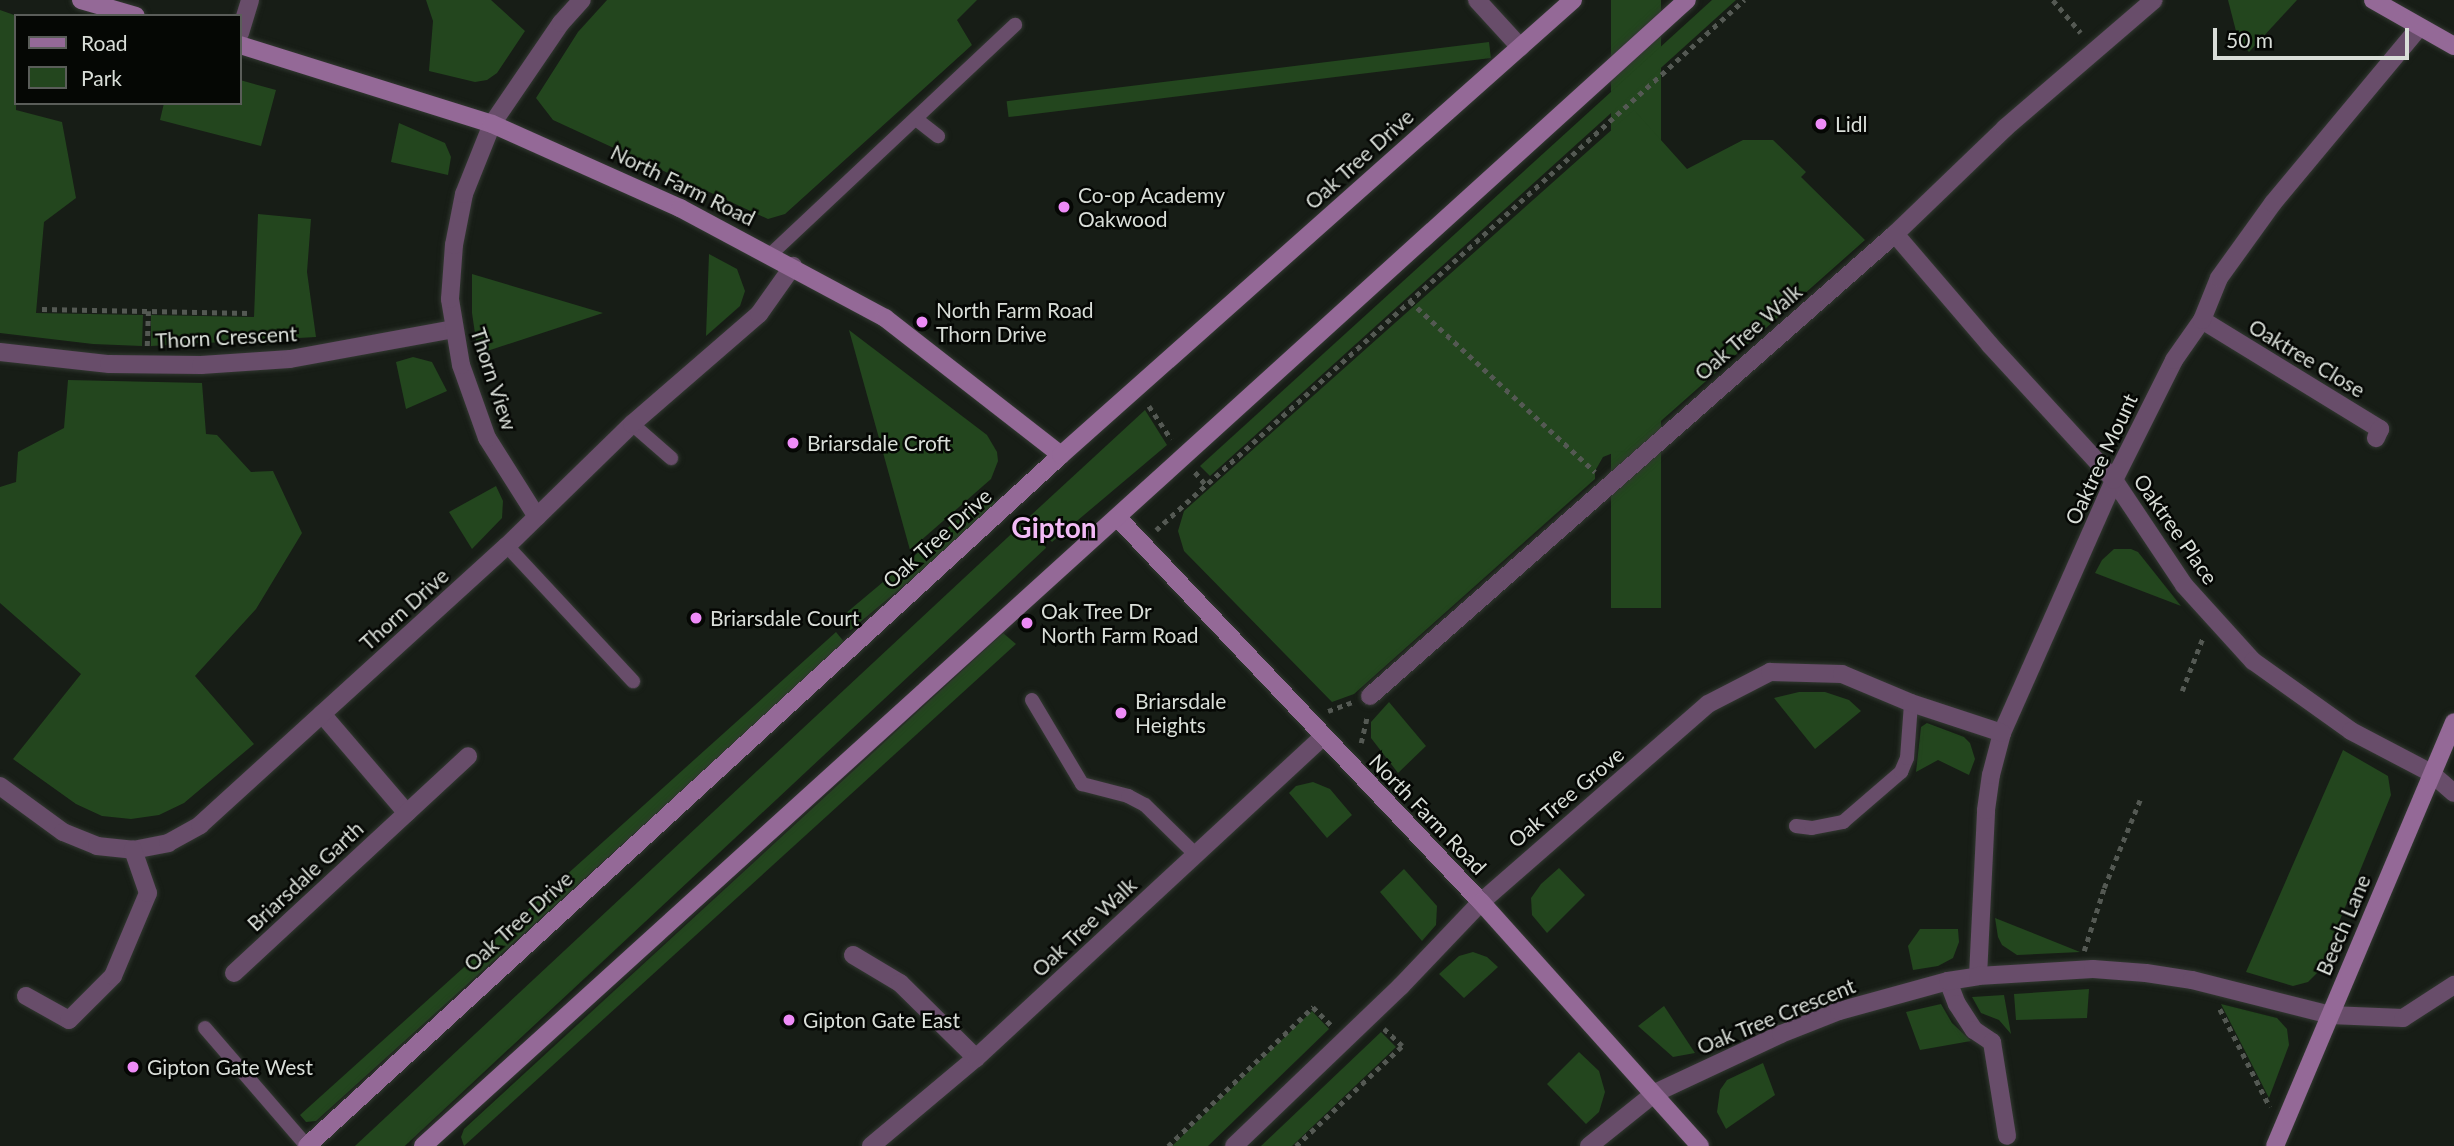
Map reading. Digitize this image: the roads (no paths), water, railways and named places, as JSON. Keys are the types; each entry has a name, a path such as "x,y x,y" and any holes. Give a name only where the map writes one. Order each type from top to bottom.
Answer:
{"street":[{"path":"81,0 129,14"},
{"path":"242,26 250,0"},
{"name":"Thorn View","path":"537,517 487,438 461,365 453,330 450,299 454,245 464,194 492,124 561,23 582,0"},
{"path":"1477,0 1520,47"},
{"name":"Oak Tree Drive","path":"307,1146 1061,455 1573,0"},
{"path":"423,1146 1686,0"},
{"name":"Oak Tree Walk","path":"1370,696 1895,234 2005,128 2154,0"},
{"path":"2373,0 2454,46"},
{"name":"Oaktree Mount","path":"1978,976 1986,810 1991,775 2002,733 2115,480 2174,360 2202,320 2220,278 2273,203 2419,28"},
{"name":"North Farm Road","path":"242,46 492,124 621,180 771,254 885,318 1061,455"},
{"name":"Oaktree Place","path":"1895,234 1990,345 2115,480 2184,585 2253,661 2340,723 2431,773 2454,793"},
{"name":"Thorn Drive","path":"0,786 63,832 97,846 133,850 168,843 200,825 507,546 632,424 759,314 777,293 793,266"},
{"name":"Oaktree Close","path":"2202,320 2380,429 2376,438"},
{"name":"Thorn Crescent","path":"0,352 96,363 201,365 290,359 453,330"},
{"name":"North Farm Road","path":"1118,517 1298,711 1481,902 1700,1146"},
{"name":"Oak Tree Grove","path":"1234,1146 1370,1016 1481,902 1708,704 1770,672 1842,674 1911,703 2002,733"},
{"path":"322,714 407,813"},
{"name":"Beech Lane","path":"2278,1138 2454,722"},
{"name":"Oak Tree Walk","path":"871,1146 976,1058 1323,737"},
{"name":"Briarsdale Garth","path":"234,973 468,756"},
{"path":"26,996 69,1020 113,976 148,893 133,850"},
{"path":"853,955 900,983 976,1058"},
{"name":"Oak Tree Crescent","path":"1589,1146 1655,1093 1839,1011 1948,981 1978,976 2084,969 2146,973 2207,983 2330,1015 2403,1018 2454,985"},
{"path":"1948,981 1957,1004 1974,1030 1992,1042 2007,1136"}],"lane":[{"path":"771,254 1015,25"},
{"path":"916,119 938,136"},
{"path":"632,424 671,458"},
{"path":"507,546 633,681"},
{"path":"1032,700 1082,784 1128,796 1145,805 1196,855"},
{"path":"1796,826 1812,828 1843,822 1900,772 1907,758 1911,703"},
{"path":"205,1028 307,1146"}],"place":[{"name":"Lidl","path":"1821,124"},
{"name":"Co-op Academy Oakwood","path":"1064,207"},
{"name":"North Farm Road Thorn Drive","path":"922,322"},
{"name":"Briarsdale Croft","path":"793,443"},
{"name":"Briarsdale Court","path":"696,618"},
{"name":"Oak Tree Dr North Farm Road","path":"1027,623"},
{"name":"Briarsdale Heights","path":"1121,713"},
{"name":"Gipton Gate East","path":"789,1020"},
{"name":"Gipton Gate West","path":"133,1067"}],"district":[{"name":"Gipton","path":"1054,527"}]}
